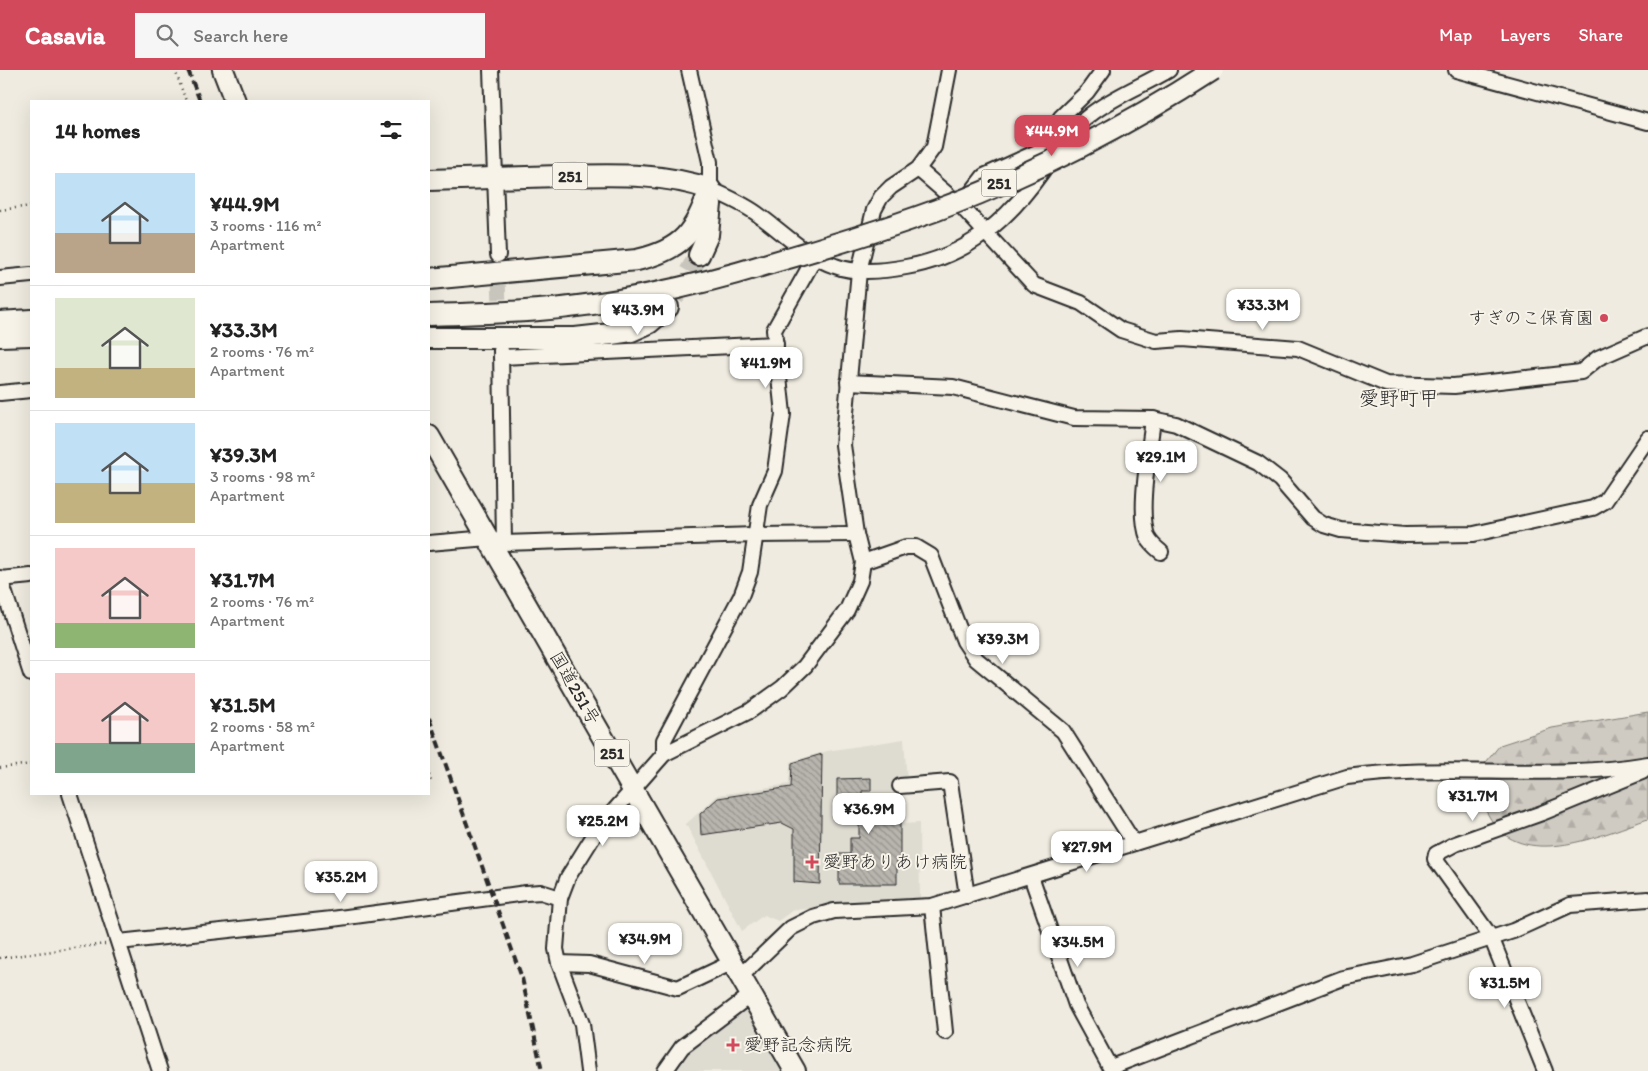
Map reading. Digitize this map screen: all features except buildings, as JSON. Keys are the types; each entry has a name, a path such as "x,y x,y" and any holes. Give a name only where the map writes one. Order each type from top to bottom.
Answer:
{"highway":[{"path":"223,70 235,100"},
{"name":"251","path":"430,315 540,310 659,294 708,282 851,240 939,209 1027,172 1112,128 1213,70"},
{"name":"251","path":"430,180 610,174 684,180 710,189"},
{"path":"699,254 708,235 712,215 710,189"},
{"path":"430,279 620,262 659,255 677,246 689,234 698,220 710,189"},
{"path":"430,338 575,338 631,331 649,323 659,294"},
{"name":"251","path":"430,303 538,296 659,294"},
{"path":"0,322 30,320"},
{"path":"0,338 30,335"},
{"path":"0,338 30,339"},
{"name":"国道251号","path":"430,438 495,543 632,788 795,1071"}],"street":[{"path":"491,70 498,255"},
{"path":"689,70 710,162 710,189 759,215 814,259 837,267 859,270 894,270 925,264 956,253 986,234 1016,206 1065,140 1090,114 1169,70"},
{"path":"588,1071 582,1024 559,963 556,949 560,898 582,852 598,829 632,788 664,754 750,711 782,688 805,666 847,610 860,581 863,562 856,534 842,445 859,270 874,210 881,197 891,187 918,169 934,147 949,70"},
{"path":"961,206 984,176 1039,151 1061,116 1086,92 1103,70"},
{"path":"1456,70 1648,122"},
{"path":"918,169 961,206 1034,285 1081,302 1121,330 1156,341 1182,340 1298,348 1386,384 1454,386 1581,372 1598,358 1648,336"},
{"path":"664,754 664,740 741,596 750,572 760,505 775,471 783,414 774,330 814,259"},
{"path":"0,278 30,275"},
{"path":"495,543 501,353 776,344"},
{"path":"848,382 953,387 1074,418 1153,419 1188,428 1258,463 1280,480 1313,518 1324,525 1342,530 1405,535 1474,534 1600,506 1648,438"},
{"path":"0,393 30,390"},
{"path":"1153,419 1144,508 1145,529 1149,540 1161,552"},
{"path":"430,542 495,543 755,535 856,534"},
{"path":"863,562 906,547 916,546 932,556 964,641 976,659 1063,731 1134,843"},
{"path":"30,576 0,578 30,671"},
{"path":"559,963 589,964 678,988 737,969 791,928 813,917 834,911 932,906 1347,777 1386,772 1520,774 1609,770 1648,765"},
{"path":"1546,1071 1490,937 1435,859 1439,851 1542,813 1642,772 1648,765"},
{"path":"900,786 950,782 967,896"},
{"path":"70,795 160,1071"},
{"path":"1031,876 1076,1005 1111,1069 1343,978 1412,964 1490,937 1513,932 1570,905 1648,899"},
{"path":"119,942 332,919 526,893 541,892 560,898"},
{"path":"932,906 945,1032"},
{"path":"665,1071 682,1047 752,994"}],"path":[{"path":"175,70 186,100"},
{"path":"0,210 30,206"},
{"path":"0,768 30,764"},
{"path":"430,778 432,784"},
{"path":"0,958 119,942"}],"shaded area":[{"name":"愛野ありあけ病院","path":"904,739 907,781 901,782 903,824 919,823 920,901 793,910 778,921 764,915 742,931 686,824 718,795 789,784 790,762 827,751"},
{"name":"愛野記念病院","path":"748,1005 784,1071 674,1071 685,1054 705,1035"}],"green space":[{"path":"1648,712 1648,819 1592,838 1550,846 1530,845 1512,839 1494,824 1475,791 1478,772 1500,745 1552,728"}],"tunnel":[{"path":"674,298 699,255"},
{"path":"498,264 501,347"}],"railway":[{"path":"188,70 200,100"},
{"path":"430,721 522,978 542,1071"}],"place":[{"name":"すぎのこ保育園","path":"1604,318"},
{"name":"愛野ありあけ病院","path":"812,862"},
{"name":"愛野記念病院","path":"733,1045"}],"district":[{"name":"愛野町甲","path":"1399,398"}]}
